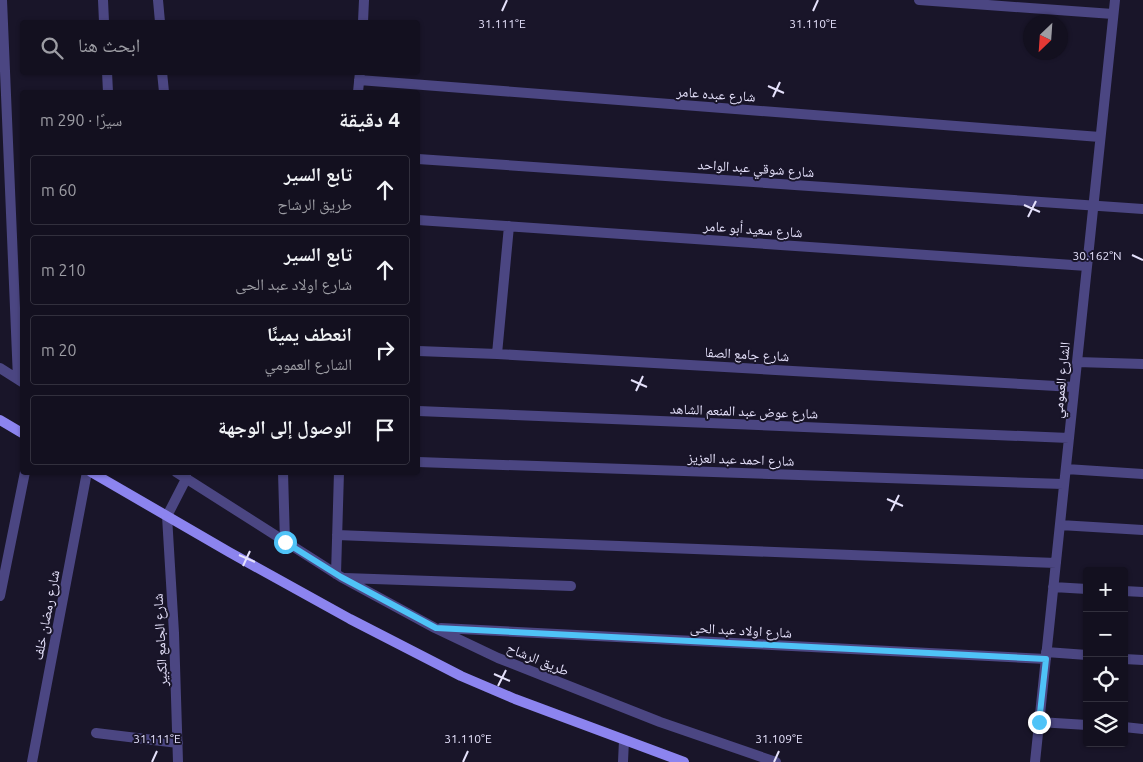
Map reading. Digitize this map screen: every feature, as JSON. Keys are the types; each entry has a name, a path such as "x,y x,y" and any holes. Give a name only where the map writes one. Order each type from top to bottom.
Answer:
{"street":[{"path":"2,0 20,381"},
{"path":"103,0 104,20"},
{"path":"158,0 160,20"},
{"path":"363,20 364,0"},
{"path":"920,0 1113,14"},
{"name":"الشارع العمومي","path":"1035,762 1115,0"},
{"path":"107,75 108,90"},
{"path":"162,75 164,90"},
{"path":"358,90 359,76"},
{"name":"شارع عبده عامر","path":"359,76 1100,137"},
{"name":"شارع شوقي عبد الواحد","path":"420,159 1143,208"},
{"name":"شارع سعيد أبو عامر","path":"420,220 1087,266"},
{"path":"497,354 510,226"},
{"name":"شارع جامع الصفا","path":"420,351 1074,387"},
{"path":"1077,362 1143,364"},
{"path":"0,368 20,381"},
{"name":"شارع عوض عبد المنعم الشاهد","path":"420,411 1069,438"},
{"path":"0,420 20,432"},
{"name":"شارع احمد عبد العزيز","path":"420,462 1063,484"},
{"path":"1066,469 1143,474"},
{"path":"0,596 24,475"},
{"name":"شارع رمضان خلف","path":"32,762 86,475"},
{"path":"96,475 350,619 461,676 515,699 684,762"},
{"path":"283,475 285,542"},
{"path":"339,475 338,576 571,586"},
{"path":"168,516 186,476"},
{"name":"طريق الرشاح","path":"186,476 338,576 436,628 498,658 570,688 660,722 776,762"},
{"name":"شارع الجامع الكبير","path":"168,516 178,762"},
{"path":"1060,524 1143,530"},
{"path":"337,536 1056,563"},
{"path":"1053,587 1083,589"},
{"path":"1128,591 1143,592"},
{"name":"شارع اولاد عبد الحى","path":"436,628 1046,655 1083,655"},
{"path":"1128,659 1143,660"},
{"path":"1039,722 1083,725"},
{"path":"1128,728 1143,729"},
{"path":"96,733 178,743"},
{"path":"623,762 624,740"}],"route":[{"path":"285,542 341,577 436,628 1046,659 1039,722"}]}
